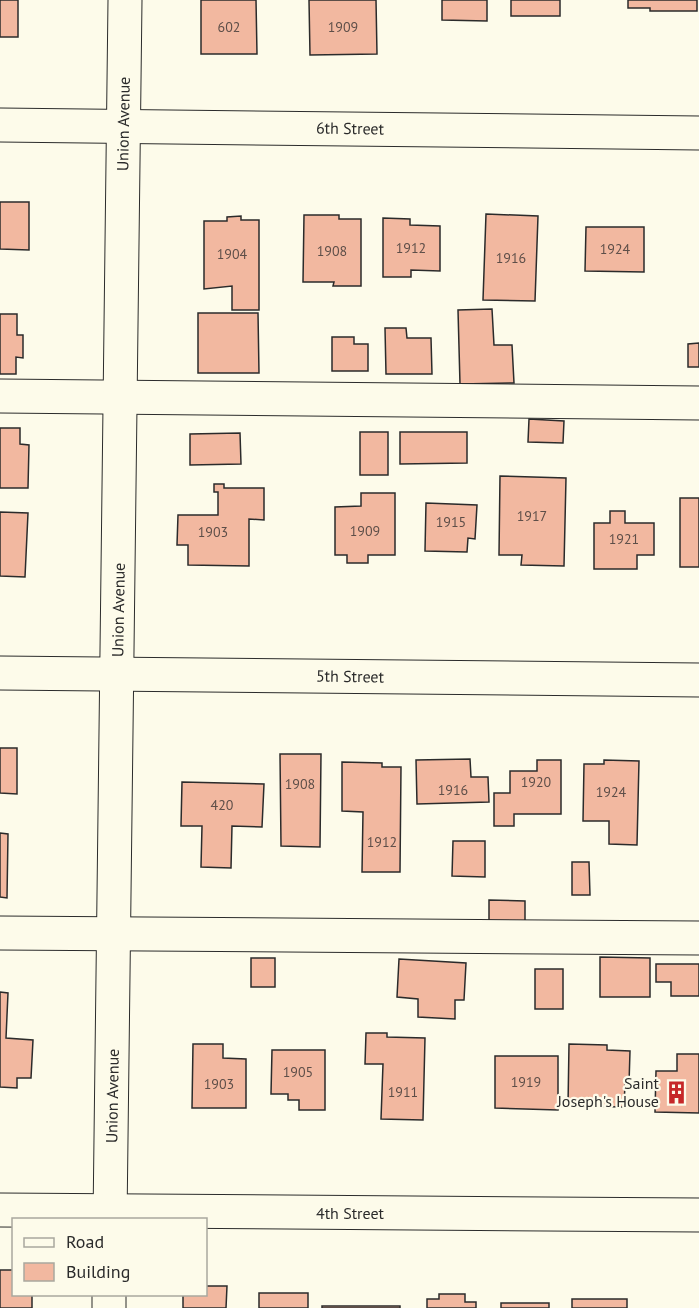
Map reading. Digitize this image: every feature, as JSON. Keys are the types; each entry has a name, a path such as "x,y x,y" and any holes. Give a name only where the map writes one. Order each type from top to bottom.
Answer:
{"street":[{"name":"Union Avenue","path":"110,1215 125,0"},
{"name":"6th Street","path":"0,124 699,133"},
{"path":"0,396 699,403"},
{"name":"5th Street","path":"0,673 699,680"},
{"path":"0,933 699,938"},
{"name":"4th Street","path":"0,1210 110,1215 699,1215"}],"building":[{"path":"0,0 18,0 18,37 0,37"},
{"path":"201,0 256,0 257,54 201,54"},
{"path":"309,0 376,0 377,54 310,55"},
{"path":"442,0 487,0 487,21 442,20"},
{"path":"511,0 560,0 560,16 511,16"},
{"path":"628,0 697,0 697,11 650,11 650,8 628,8"},
{"path":"0,202 29,202 29,250 0,249"},
{"path":"486,214 538,216 535,301 483,300"},
{"path":"304,215 339,215 339,219 361,219 361,286 333,286 334,282 303,282"},
{"path":"241,216 241,220 259,220 259,310 232,310 232,286 204,289 204,221 227,221 227,217"},
{"path":"383,218 410,219 410,225 440,226 440,271 411,270 411,277 383,277"},
{"path":"586,227 644,227 644,272 585,271"},
{"path":"492,309 494,345 512,345 514,383 460,384 458,310"},
{"path":"198,313 258,313 259,373 198,373"},
{"path":"0,314 17,314 17,335 23,335 23,358 16,357 16,374 0,374"},
{"path":"385,328 406,328 407,338 431,338 432,374 386,374"},
{"path":"332,337 354,337 354,344 368,344 368,371 332,371"},
{"path":"699,343 699,367 688,367 688,344"},
{"path":"529,419 564,421 563,443 528,442"},
{"path":"0,428 20,428 20,444 29,445 28,488 0,488"},
{"path":"360,432 388,432 388,475 360,475"},
{"path":"400,432 467,432 467,463 400,464"},
{"path":"240,433 241,464 190,465 190,434"},
{"path":"500,476 566,478 564,566 521,565 522,555 499,555"},
{"path":"214,484 224,484 224,488 264,488 264,520 249,519 249,566 188,565 188,545 177,545 178,515 218,515 218,492 214,492"},
{"path":"361,493 395,493 395,555 368,555 368,563 347,563 347,555 335,555 335,507 361,506"},
{"path":"680,498 699,498 699,567 680,567"},
{"path":"426,503 477,505 475,539 468,538 467,552 425,551"},
{"path":"610,511 625,511 625,523 654,523 654,555 637,555 637,569 594,569 594,523 610,523"},
{"path":"0,512 28,513 25,577 0,576"},
{"path":"0,748 17,748 17,794 0,793"},
{"path":"280,754 321,754 320,847 281,846"},
{"path":"470,759 471,777 488,777 489,802 417,804 416,760"},
{"path":"537,760 561,760 561,814 514,814 514,826 494,826 494,793 510,793 510,771 537,771"},
{"path":"604,760 639,761 637,845 609,844 609,821 583,821 584,764 604,764"},
{"path":"342,762 382,763 382,767 401,767 400,872 362,872 363,812 342,811"},
{"path":"182,782 264,784 262,827 232,826 231,868 201,867 202,826 181,826"},
{"path":"0,833 8,834 7,898 0,897"},
{"path":"453,841 485,841 485,877 452,876"},
{"path":"572,862 589,862 590,895 572,895"},
{"path":"489,900 525,901 525,921 489,921"},
{"path":"600,957 650,958 650,997 600,997"},
{"path":"251,958 275,958 275,987 251,987"},
{"path":"399,959 466,963 464,1000 455,1000 455,1019 418,1017 418,999 397,997"},
{"path":"656,964 699,964 699,996 671,996 671,982 656,982"},
{"path":"535,969 563,969 563,1009 535,1009"},
{"path":"0,992 8,993 6,1038 33,1040 31,1078 17,1078 17,1088 0,1087"},
{"path":"366,1033 387,1033 387,1037 425,1038 423,1120 381,1119 383,1064 365,1064"},
{"path":"193,1044 223,1044 223,1058 246,1059 246,1108 192,1108"},
{"path":"569,1044 607,1045 607,1050 630,1051 629,1084 625,1084 624,1107 568,1106"},
{"path":"272,1050 325,1050 325,1110 299,1110 299,1100 288,1100 288,1094 271,1094"},
{"name":"Saint Joseph's House","path":"677,1054 699,1054 699,1113 655,1112 656,1071 677,1071"},
{"path":"495,1056 558,1056 558,1110 495,1108"},
{"path":"0,1270 12,1270 12,1296 32,1296 32,1308 0,1308"},
{"path":"207,1286 227,1286 226,1308 183,1308 183,1296 207,1296"},
{"path":"259,1293 308,1293 308,1308 259,1308"},
{"path":"439,1294 465,1294 465,1302 476,1302 476,1308 427,1308 427,1299 439,1299"},
{"path":"572,1299 627,1299 627,1308 572,1308"},
{"path":"501,1303 549,1303 549,1308 501,1308"},
{"path":"322,1306 400,1306 400,1308 322,1308"}],"place":[{"name":"Saint Joseph's House","path":"677,1092"}]}
